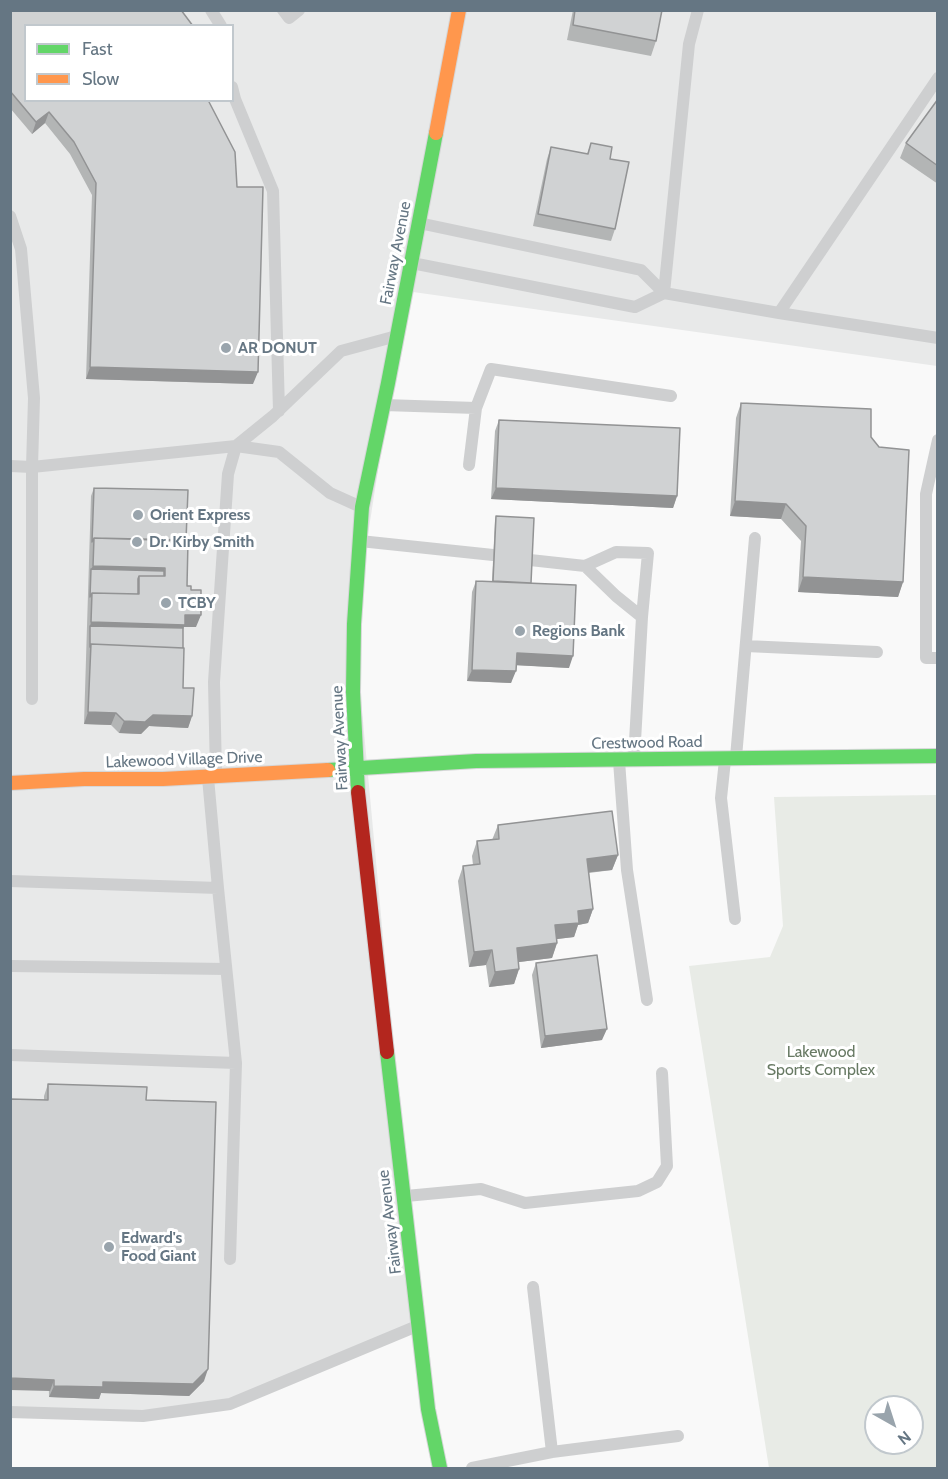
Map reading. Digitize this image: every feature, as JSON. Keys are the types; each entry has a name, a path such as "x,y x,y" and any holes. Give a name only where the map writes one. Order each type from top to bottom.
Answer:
{"street":[{"name":"Fairway Avenue","path":"440,1468 428,1409 360,820 353,692 358,541 362,507 459,10"},
{"name":"Crestwood Road","path":"358,769 476,761 938,756"},
{"name":"Lakewood Village Drive","path":"10,783 84,779 212,777 358,769"}],"lane":[{"path":"212,10 220,24"},
{"path":"283,10 289,18 299,10"},
{"path":"664,293 689,44 698,10"},
{"path":"779,313 938,78"},
{"path":"234,95 273,190 279,411"},
{"path":"10,216 21,249 34,398 32,699"},
{"path":"418,223 641,270 664,293 938,338"},
{"path":"411,263 635,308 664,293"},
{"path":"230,1259 237,1063 218,888 212,777 214,682 228,474 236,446 279,411 341,351 397,336"},
{"path":"469,465 476,408 490,369 670,396"},
{"path":"383,405 476,408"},
{"path":"938,440 926,494 926,658 938,658"},
{"path":"10,466 32,467 236,446 279,452 330,493 362,507"},
{"path":"735,919 721,798 731,758 746,646 754,538"},
{"path":"358,541 493,555"},
{"path":"530,560 585,566 616,552 648,553 634,760"},
{"path":"585,566 642,617"},
{"path":"746,646 877,652"},
{"path":"619,760 627,870 647,1000"},
{"path":"10,881 218,888"},
{"path":"10,966 226,969"},
{"path":"10,1055 237,1063"},
{"path":"404,1197 480,1189 525,1203 638,1191 657,1182 667,1166 662,1073"},
{"path":"533,1287 552,1452"},
{"path":"10,1412 143,1416 231,1404 418,1325"},
{"path":"472,1468 552,1452 678,1436"}],"shaded area":[{"path":"11,11 937,11 937,366 406,291 354,624 419,1325 230,1404 143,1416 11,1412"}],"green space":[{"name":"Lakewood Sports Complex","path":"937,795 937,1468 769,1468 689,966 770,957 783,926 774,797"}],"building":[{"path":"10,10 181,10 192,24 24,24 24,102 209,102 235,152 237,187 263,187 258,372 90,367 96,183 74,142 49,112 36,122 10,91"},
{"path":"575,10 662,10 656,41 573,25"},
{"path":"938,99 938,166 906,143"},
{"path":"591,143 612,147 610,159 629,162 615,229 538,214 551,147 588,154"},
{"path":"741,403 871,409 871,437 879,447 909,450 903,582 803,577 806,526 786,504 735,501"},
{"path":"499,420 680,428 677,496 496,488"},
{"name":"Orient Express","path":"94,488 188,490 186,540 94,538 92,542"},
{"path":"496,516 534,518 531,583 493,581"},
{"path":"94,538 188,541 187,586 191,586 191,590 201,590 201,615 185,615 185,625 91,622 92,593 139,594 139,576 165,576 165,568 93,566"},
{"path":"91,569 164,571 164,576 139,576 138,594 92,593 90,597"},
{"name":"Regions Bank","path":"476,581 576,585 573,656 517,653 516,671 472,670"},
{"path":"90,626 183,628 183,648 91,644 90,647"},
{"path":"91,644 184,648 183,688 194,688 192,716 153,715 145,722 124,721 116,713 88,712"},
{"path":"612,811 618,855 587,859 593,909 578,911 579,923 555,925 557,943 517,948 519,969 495,972 492,950 474,952 463,866 480,864 477,841 499,839 498,825"},
{"path":"597,955 607,1029 545,1036 536,963"},
{"name":"Edward's Food Giant","path":"48,1084 147,1087 146,1100 216,1102 208,1369 193,1384 103,1382 103,1387 54,1386 54,1380 10,1378 10,1099 48,1100"}],"traffic: fast":[{"path":"358,792 353,692 354,624 362,507 436,133"},
{"path":"328,770 476,761 938,756"},
{"path":"387,1052 428,1409 440,1468"}],"traffic: slow":[{"path":"436,133 459,10"},
{"path":"10,783 84,779 163,779 328,770"}],"traffic: jam":[{"path":"358,792 387,1052"}],"place":[{"name":"AR DONUT","path":"226,348"},
{"name":"Orient Express","path":"138,515"},
{"name":"Dr. Kirby Smith","path":"137,542"},
{"name":"TCBY","path":"166,603"},
{"name":"Regions Bank","path":"520,631"},
{"name":"Edward's Food Giant","path":"109,1247"}]}
